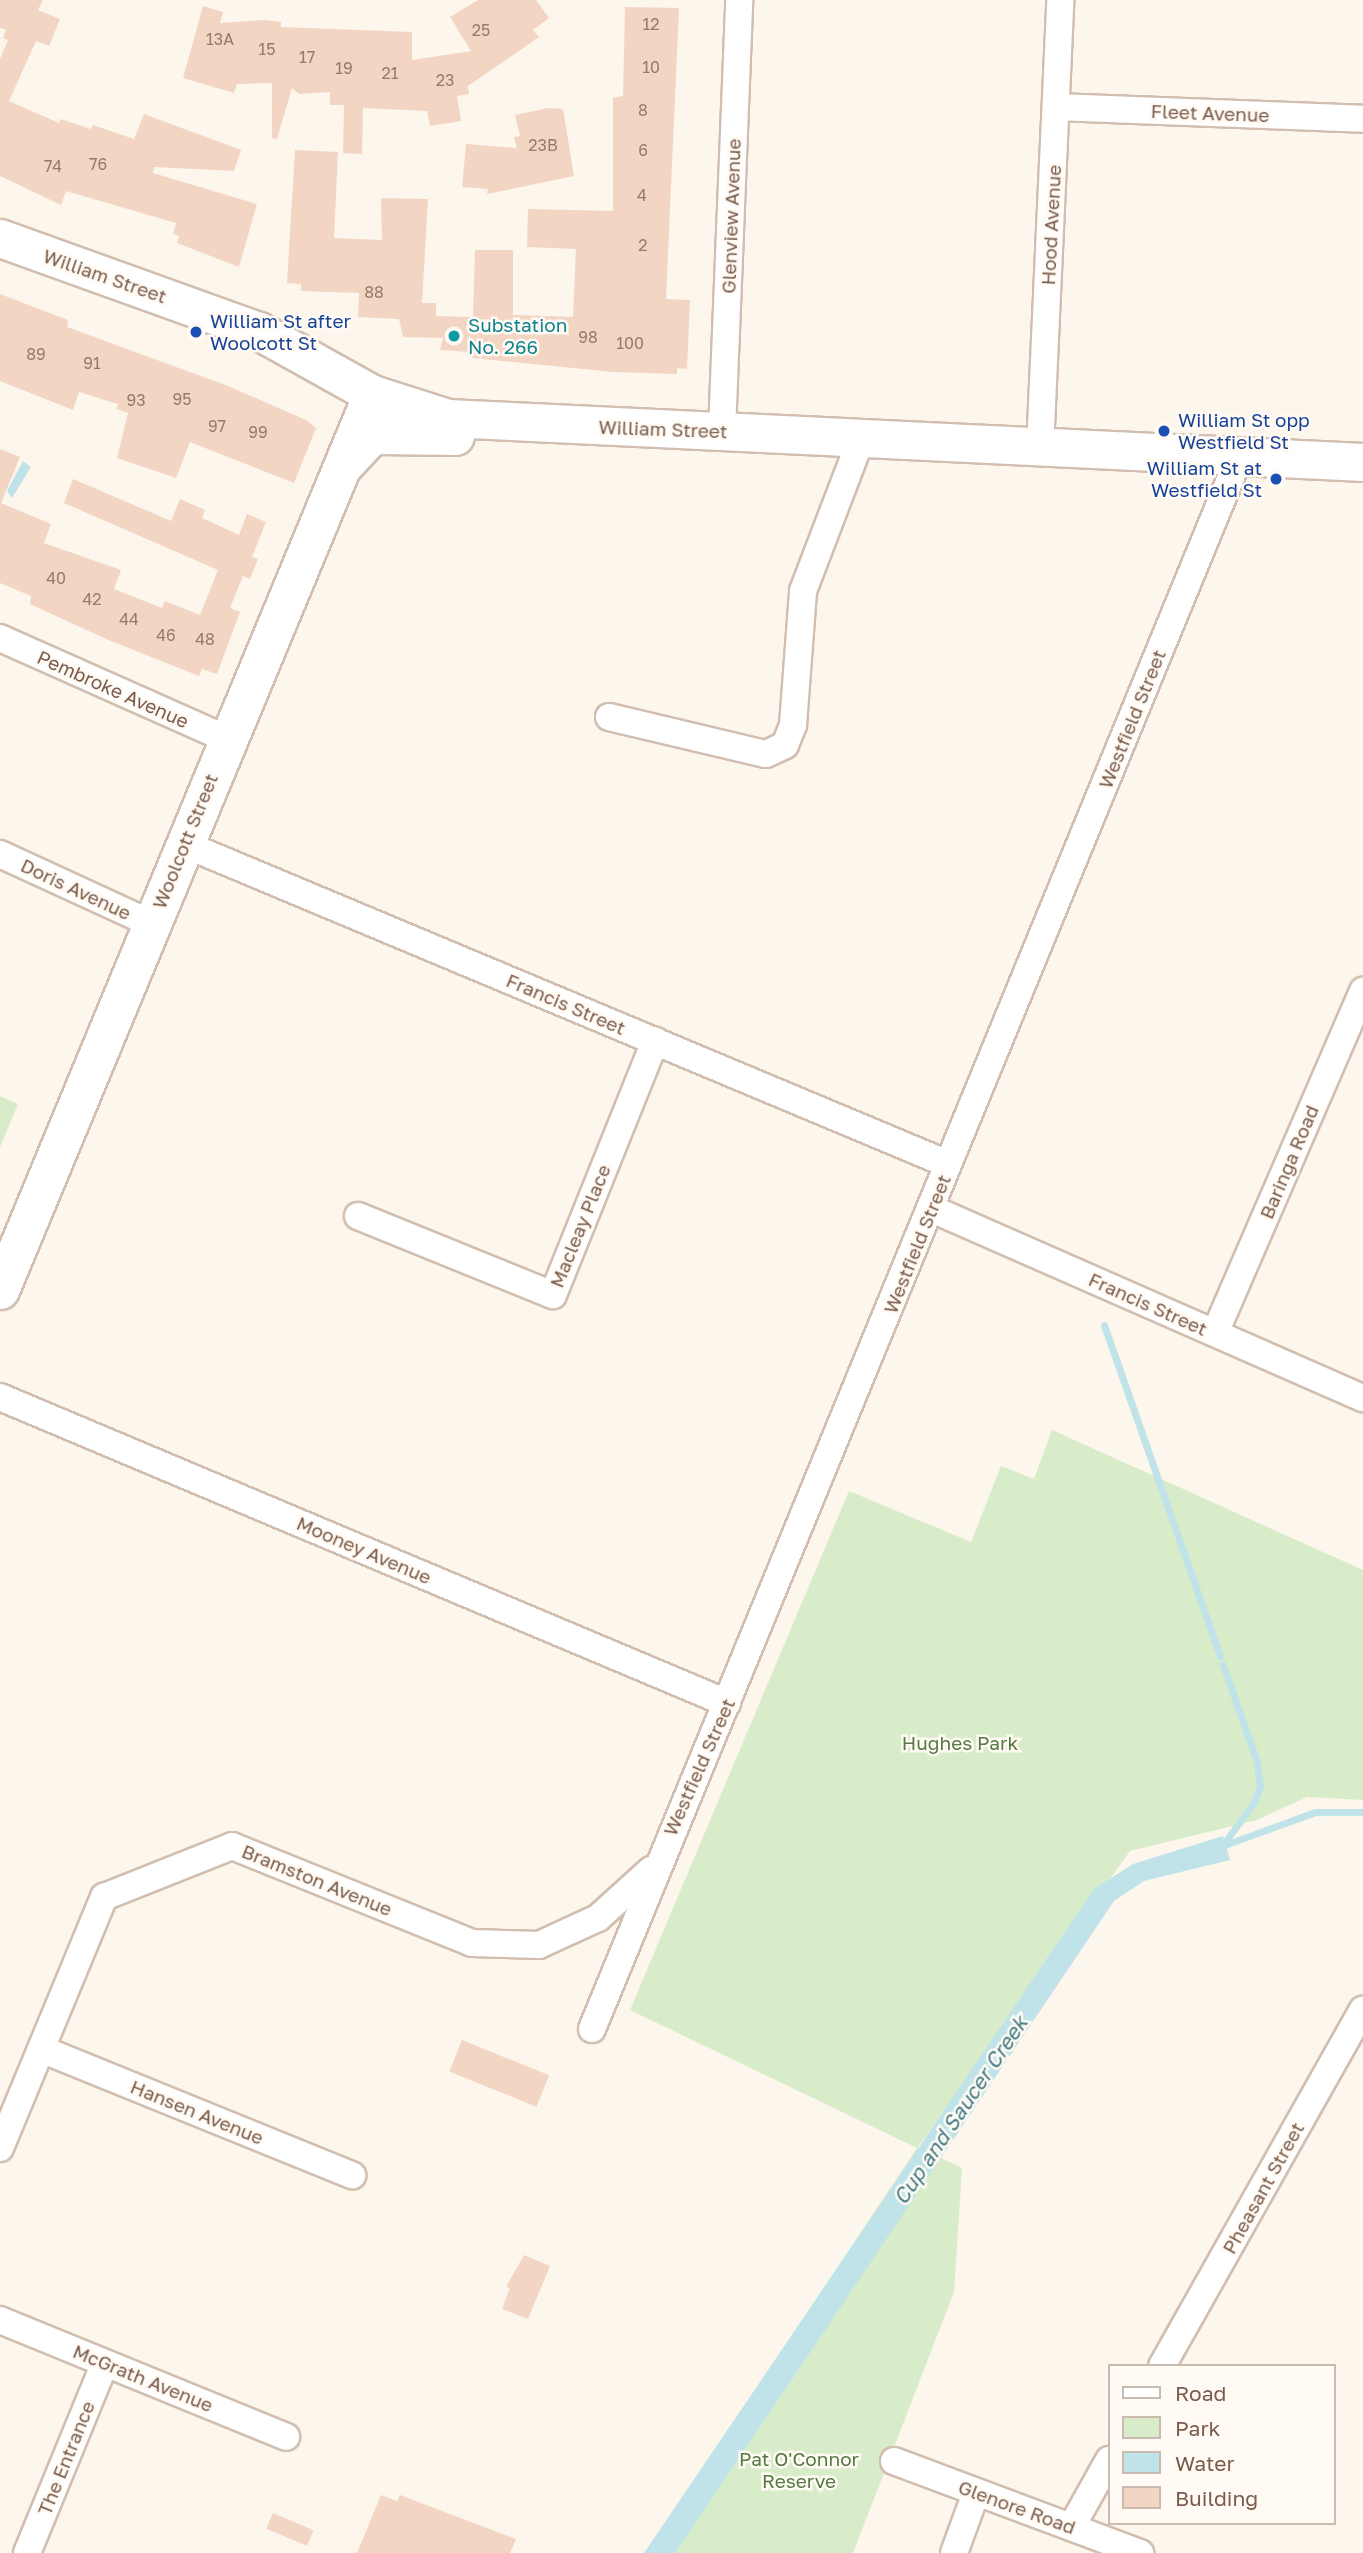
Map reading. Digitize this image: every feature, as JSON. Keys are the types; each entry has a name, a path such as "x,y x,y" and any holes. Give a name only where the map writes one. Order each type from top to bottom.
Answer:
{"main road":[{"name":"William Street","path":"0,238 259,331 372,394 448,418 1040,449 1363,462"},
{"name":"Woolcott Street","path":"0,1290 372,394"},
{"path":"338,472 368,439 377,435 525,438 551,425"}],"street":[{"name":"Glenview Avenue","path":"722,431 739,0"},
{"name":"Hood Avenue","path":"1040,449 1060,0"},
{"name":"Fleet Avenue","path":"1056,107 1363,119"},
{"path":"609,718 766,754 785,745 792,736 803,591 861,439"},
{"name":"Westfield Street","path":"592,2029 655,1867 727,1703 1240,458"},
{"name":"Pembroke Avenue","path":"0,638 227,739"},
{"name":"Francis Street","path":"184,844 948,1164"},
{"name":"Doris Avenue","path":"0,854 152,924"},
{"name":"Baringa Road","path":"1215,1333 1363,990"},
{"name":"Macleay Place","path":"358,1216 553,1295 655,1041"},
{"name":"Francis Street","path":"932,1209 1363,1398"},
{"name":"Mooney Avenue","path":"0,1396 727,1703"},
{"name":"Bramston Avenue","path":"0,2148 104,1897 232,1846 472,1943 539,1945 598,1919 655,1867"},
{"name":"Pheasant Street","path":"1163,2364 1363,2010"},
{"name":"Hansen Avenue","path":"41,2049 352,2175"},
{"name":"McGrath Avenue","path":"0,2320 286,2437"},
{"name":"The Entrance","path":"26,2553 105,2362"},
{"name":"Glenore Road","path":"894,2461 1140,2553"},
{"path":"1072,2526 1108,2462"},
{"path":"954,2553 976,2493"}],"green space":[{"path":"0,1096 18,1104 0,1147"},
{"name":"Hughes Park","path":"1052,1430 1363,1570 1363,1800 1307,1797 1257,1820 1130,1851 918,2147 962,2168 954,2292 853,2553 647,2553 917,2148 630,2010 849,1491 971,1542 1001,1466 1034,1479"}],"water":[{"path":"23,461 31,467 12,498 7,491"},
{"path":"1223,1836 1230,1860 1144,1881 1114,1901 675,2553 644,2553 1094,1889 1133,1864"}],"building":[{"path":"0,0 43,0 38,10 60,19 49,46 36,41 9,101 59,123 60,119 91,129 93,125 134,139 144,114 241,150 234,171 154,167 153,173 257,204 239,267 177,243 179,236 173,234 176,223 66,191 61,205 0,176 0,59 8,40 3,38 6,30 0,28"},
{"path":"478,0 536,0 549,18 533,30 539,37 468,86 469,94 457,96 461,121 430,126 427,111 363,108 362,154 343,153 344,105 330,105 330,92 299,94 292,88 277,139 272,138 272,83 237,84 234,93 183,78 203,6 223,12 220,23 265,20 281,22 281,27 412,32 412,60 471,51 450,17"},
{"path":"625,7 679,8 666,299 690,300 687,369 677,368 677,374 613,372 472,358 472,352 440,350 443,338 403,337 399,319 358,317 359,293 301,291 301,284 287,283 295,150 338,152 334,238 382,240 381,198 428,199 422,303 436,303 436,316 473,317 475,250 513,250 513,315 573,317 576,249 527,247 528,209 613,211 613,98 623,96"},
{"path":"548,108 563,109 574,176 487,194 488,189 462,187 466,144 517,148 514,137 520,136 515,115"},
{"path":"0,294 68,320 67,327 228,386 306,420 316,428 294,483 190,442 176,478 117,458 128,413 116,409 118,404 79,392 73,410 0,381"},
{"path":"0,449 20,457 1,503 51,524 44,543 121,570 114,589 162,608 165,601 200,615 218,570 64,503 73,479 171,521 180,499 205,510 202,518 239,535 247,514 266,522 252,557 258,559 250,579 243,576 230,608 240,612 217,674 202,669 199,676 106,639 30,604 31,596 0,583"},
{"path":"462,2040 549,2075 536,2107 449,2072"},
{"path":"524,2255 550,2266 528,2319 502,2309 510,2288 506,2287"},
{"path":"381,2495 397,2501 400,2495 516,2539 510,2553 357,2553"},
{"path":"273,2513 314,2530 307,2546 266,2529"}],"waterway":[{"path":"1104,1325 1220,1656"},
{"path":"1222,1846 1253,1804 1260,1787 1257,1762 1223,1665"},
{"name":"Cup and Saucer Creek","path":"1219,1847 1315,1812 1363,1812"}],"place":[{"name":"William St after Woolcott St","path":"196,332"},
{"name":"Substation No. 266","path":"454,336"},
{"name":"William St opp Westfield St","path":"1164,431"},
{"name":"William St at Westfield St","path":"1276,479"}],"park label":[{"name":"Pat O'Connor Reserve","path":"799,2470"}]}
